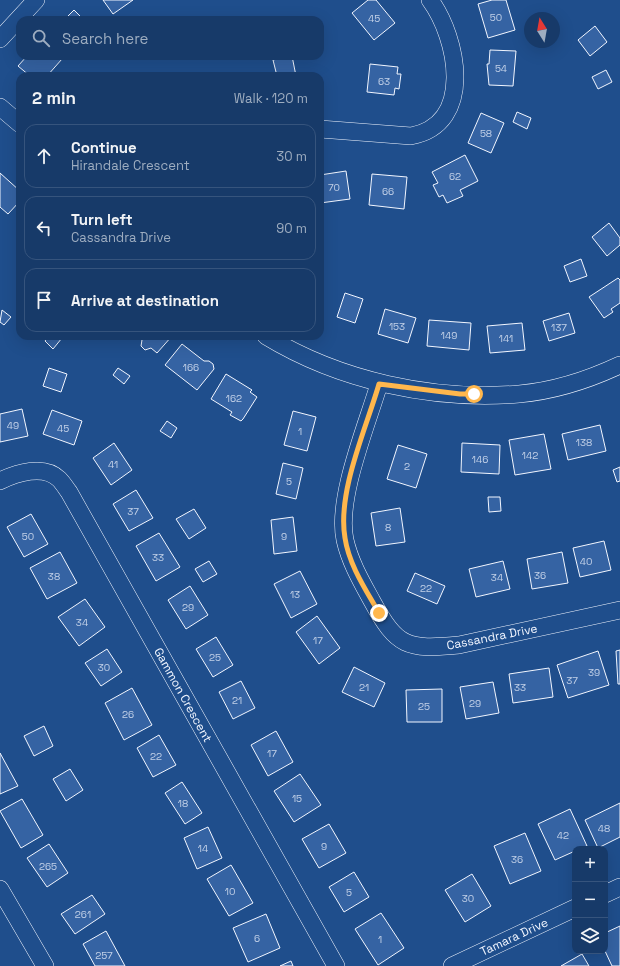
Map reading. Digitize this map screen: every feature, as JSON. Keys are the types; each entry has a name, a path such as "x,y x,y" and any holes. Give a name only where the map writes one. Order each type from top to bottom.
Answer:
{"street":[{"path":"21,16 36,0"},
{"path":"324,129 411,136 426,132 444,118 452,102 454,89 453,56 447,31 430,0"},
{"path":"0,39 16,22"},
{"path":"0,107 16,121"},
{"path":"274,340 317,361 379,384 460,394 519,394 555,388 620,365"},
{"name":"Cassandra Drive","path":"379,384 352,470 343,512 345,539 352,564 385,625 397,638 412,646 432,648 459,645 620,610"},
{"name":"Gammon Crescent","path":"0,481 22,472 36,472 56,477 69,492 336,966"},
{"path":"608,893 620,887"},
{"path":"0,889 45,966"},
{"name":"Tamara Drive","path":"452,966 572,909"}],"building":[{"path":"103,0 133,0 113,14"},
{"path":"368,0 376,0 395,23 374,40 352,13"},
{"path":"492,0 506,0 515,30 488,38 478,4"},
{"path":"74,10 80,16 68,16"},
{"path":"595,26 607,42 590,56 578,40"},
{"path":"490,50 516,51 513,86 489,85 487,64 489,64"},
{"path":"23,60 61,60 51,72 25,72 18,66"},
{"path":"273,60 293,60 295,72 276,72"},
{"path":"370,64 398,67 397,74 401,74 399,89 395,88 394,95 367,92"},
{"path":"606,70 612,82 598,89 592,77"},
{"path":"517,112 531,118 527,129 513,122"},
{"path":"481,113 504,123 491,153 468,143"},
{"path":"465,155 478,181 460,190 463,196 447,203 443,195 439,197 433,185 438,183 432,172"},
{"path":"346,171 350,199 324,202 324,174"},
{"path":"0,173 16,187 16,205 8,214 0,207"},
{"path":"372,174 407,177 404,209 369,205"},
{"path":"609,223 620,238 620,245 607,256 592,237"},
{"path":"581,259 587,276 570,282 564,266"},
{"path":"618,278 620,280 620,303 611,309 613,312 604,318 589,297"},
{"path":"345,293 363,299 355,323 337,317"},
{"path":"385,309 416,318 408,343 378,334"},
{"path":"2,310 11,317 4,325 0,322"},
{"path":"569,313 575,333 549,341 543,321"},
{"path":"429,320 471,323 469,350 427,346"},
{"path":"522,323 525,350 490,353 487,326"},
{"path":"46,340 60,340 53,349 45,341"},
{"path":"142,340 168,340 157,353 151,348 145,350 141,346"},
{"path":"182,344 204,361 209,361 213,364 214,369 197,390 165,365"},
{"path":"49,368 67,374 61,392 43,386"},
{"path":"118,368 130,376 124,384 113,375"},
{"path":"226,374 252,390 250,392 257,397 241,421 230,415 232,412 211,399"},
{"path":"22,409 28,436 0,442 0,414"},
{"path":"52,410 82,421 74,445 43,434"},
{"path":"293,411 316,417 307,451 284,445"},
{"path":"167,421 177,428 171,438 160,431"},
{"path":"600,425 606,451 568,460 562,434"},
{"path":"544,434 551,469 515,475 509,440"},
{"path":"114,443 132,470 111,485 93,458"},
{"path":"462,443 500,445 499,474 461,472"},
{"path":"398,445 427,454 416,488 387,479"},
{"path":"283,463 303,468 296,499 276,494"},
{"path":"620,467 620,481 617,482 613,470"},
{"path":"136,490 153,518 129,531 113,504"},
{"path":"488,497 500,497 501,511 489,512"},
{"path":"400,508 405,542 376,546 371,513"},
{"path":"194,509 206,528 189,539 176,519"},
{"path":"31,514 48,544 24,557 7,527"},
{"path":"293,517 297,551 274,554 271,520"},
{"path":"159,533 180,567 156,581 136,546"},
{"path":"604,541 611,570 580,577 573,548"},
{"path":"60,552 77,583 47,599 30,568"},
{"path":"562,552 568,583 532,589 527,559"},
{"path":"209,561 217,574 203,582 195,569"},
{"path":"503,561 510,589 476,597 469,569"},
{"path":"300,571 317,604 291,618 274,584"},
{"path":"415,573 445,586 437,604 407,591"},
{"path":"190,586 208,615 186,629 168,600"},
{"path":"85,599 105,627 79,646 58,617"},
{"path":"317,616 340,648 319,664 296,632"},
{"path":"216,637 233,665 213,677 196,649"},
{"path":"107,649 122,672 101,686 85,663"},
{"path":"620,650 620,684 618,684 616,651"},
{"path":"598,651 609,685 568,698 557,665"},
{"path":"354,667 385,683 374,707 342,692"},
{"path":"549,668 553,697 513,703 509,674"},
{"path":"241,681 255,708 233,719 219,692"},
{"path":"493,682 499,713 466,719 460,687"},
{"path":"132,688 152,725 124,740 105,703"},
{"path":"442,689 442,722 407,722 406,690"},
{"path":"44,726 53,746 34,756 24,736"},
{"path":"276,731 293,762 268,776 251,745"},
{"path":"159,735 176,765 153,777 137,748"},
{"path":"0,753 18,786 0,794"},
{"path":"70,769 83,790 66,801 53,779"},
{"path":"300,774 321,805 294,822 274,791"},
{"path":"182,782 202,813 185,824 165,793"},
{"path":"22,799 43,835 21,848 0,811"},
{"path":"620,803 620,837 602,846 597,846 585,820"},
{"path":"570,809 587,846 572,846 572,852 555,860 538,824"},
{"path":"329,824 346,853 319,868 302,839"},
{"path":"208,827 222,858 197,869 184,838"},
{"path":"525,833 541,871 510,884 494,846"},
{"path":"49,844 68,873 47,887 27,858"},
{"path":"231,865 253,903 229,916 207,879"},
{"path":"354,872 369,897 344,912 329,887"},
{"path":"472,874 491,906 465,922 445,890"},
{"path":"92,895 105,914 75,934 61,914"},
{"path":"381,913 404,948 378,965 355,929"},
{"path":"266,914 280,948 248,962 233,928"},
{"path":"620,926 620,966 612,966 606,954 608,954 608,932"},
{"path":"106,931 125,966 95,966 83,944"},
{"path":"582,954 589,966 561,966"},
{"path":"291,961 293,966 280,966"}],"route":[{"path":"379,613 352,564 345,539 343,512 352,470 379,384 460,394 474,394"}]}
